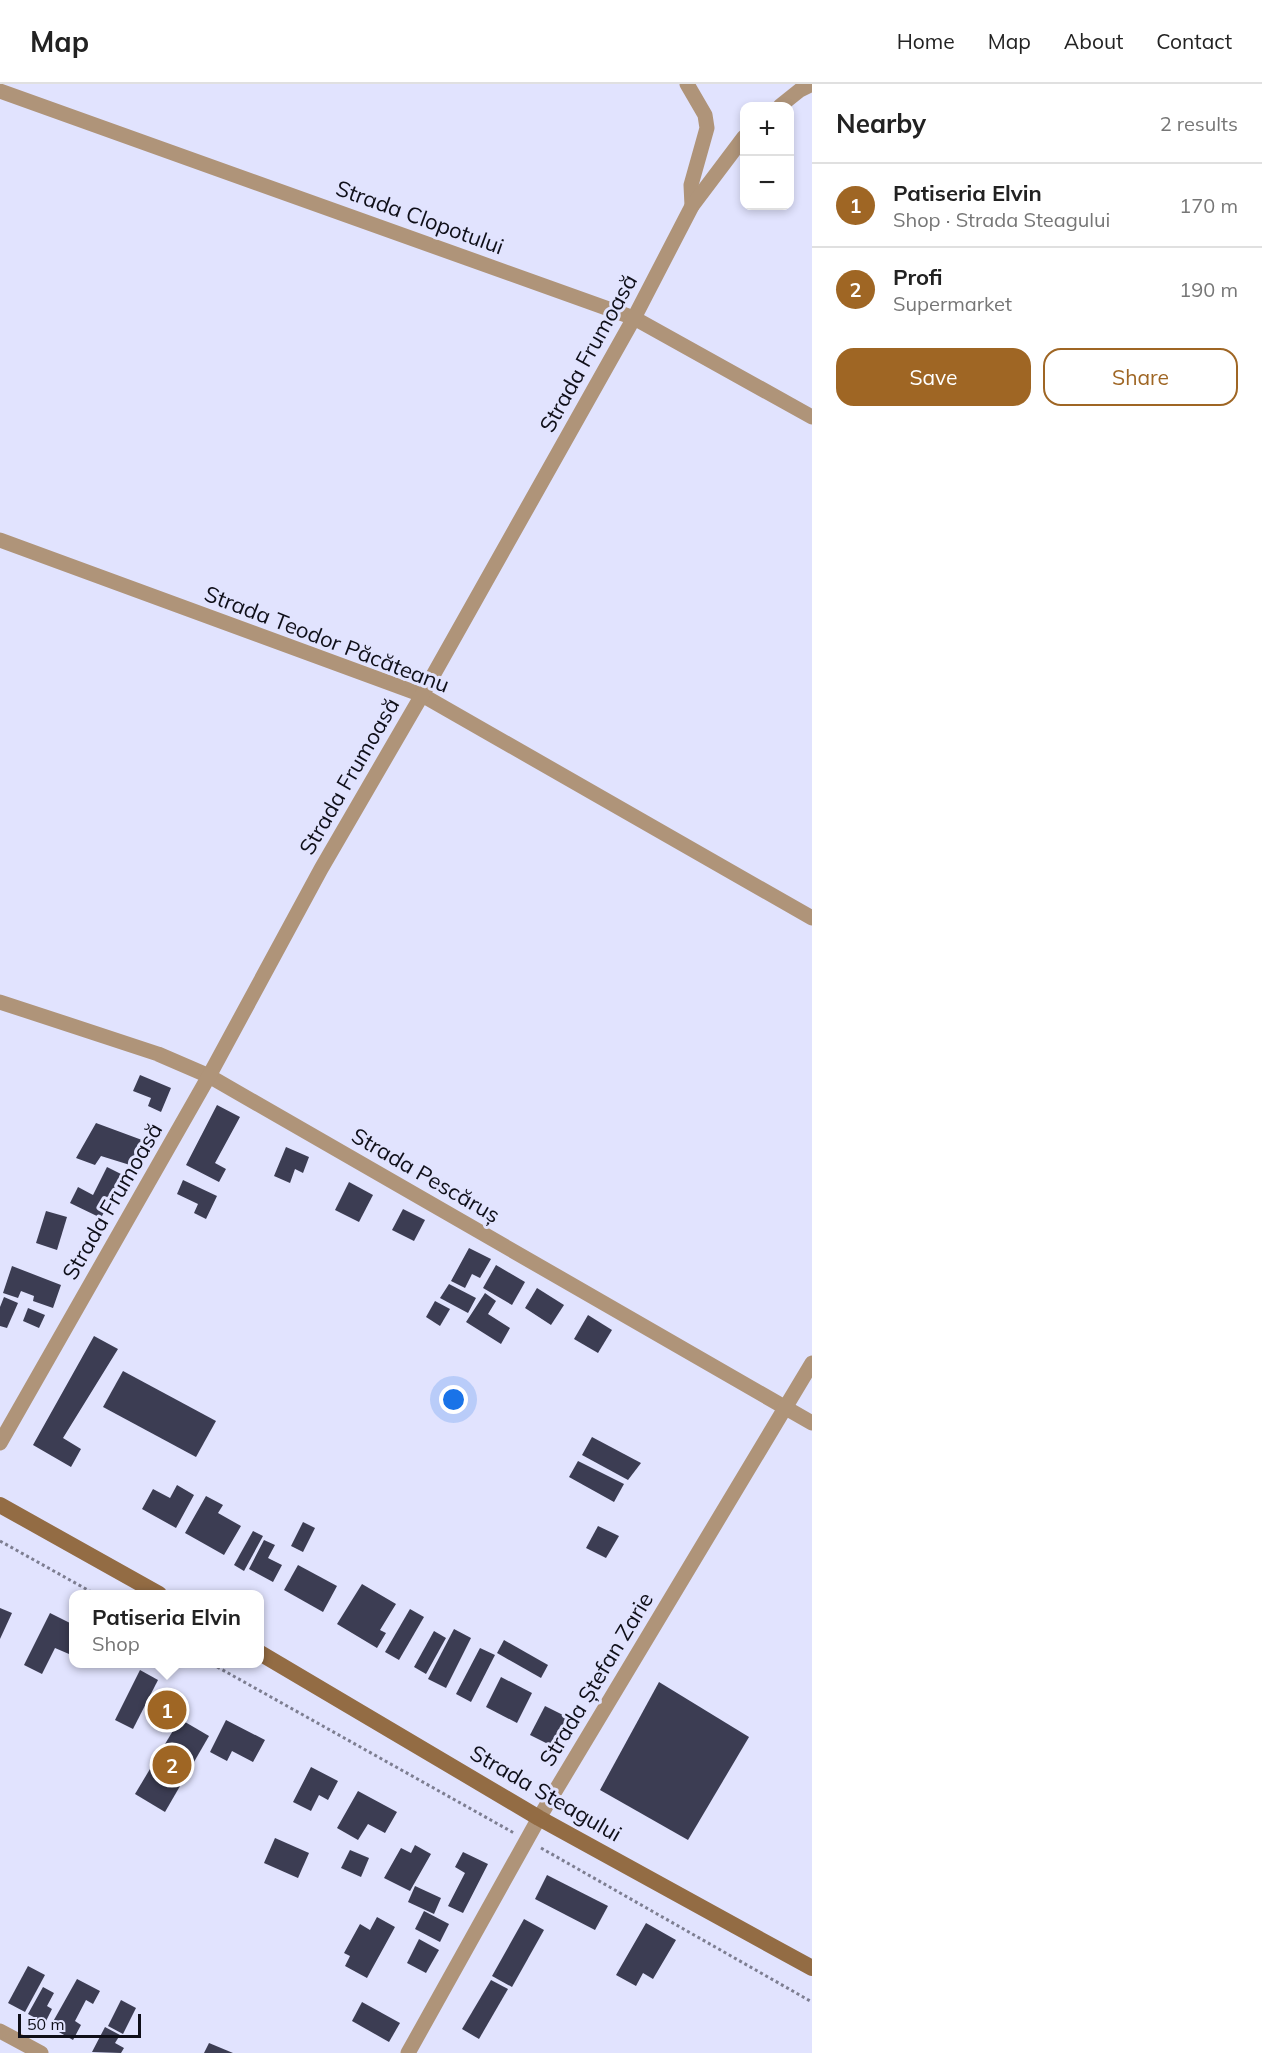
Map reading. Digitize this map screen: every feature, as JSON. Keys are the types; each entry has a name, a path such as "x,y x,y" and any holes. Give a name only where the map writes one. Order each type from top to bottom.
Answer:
{"main road":[{"path":"0,1505 152,1590"},
{"name":"Strada Steagului","path":"264,1655 539,1818 812,1968"}],"street":[{"path":"687,84 705,115 707,128 691,185 692,206"},
{"path":"785,102 812,84"},
{"name":"Strada Clopotului","path":"0,91 634,318 812,417"},
{"name":"Strada Frumoasă","path":"0,1443 210,1076 321,869 423,695 634,318 692,206 740,142"},
{"name":"Strada Teodor Păcăteanu","path":"0,540 423,695 812,918"},
{"name":"Strada Pescăruș","path":"0,1002 158,1054 210,1076 812,1423"},
{"name":"Strada Ștefan Zarie","path":"408,2053 539,1818 812,1363"},
{"path":"0,2031 41,2053"}],"path":[{"path":"0,1541 88,1590"}],"building":[{"path":"140,1075 171,1088 161,1112 148,1106 151,1098 133,1091"},
{"path":"217,1105 240,1117 215,1163 226,1169 219,1182 186,1165"},
{"path":"96,1123 142,1140 130,1165 101,1156 95,1165 76,1158"},
{"path":"286,1147 309,1157 303,1173 295,1169 290,1183 274,1176"},
{"path":"107,1167 123,1175 101,1218 70,1203 78,1187 93,1195"},
{"path":"183,1180 217,1196 206,1219 194,1213 198,1204 177,1194"},
{"path":"349,1182 373,1195 359,1222 335,1210"},
{"path":"403,1209 425,1220 414,1241 392,1230"},
{"path":"46,1211 67,1217 57,1250 36,1243"},
{"path":"469,1248 491,1259 480,1278 472,1274 465,1288 451,1281"},
{"path":"496,1265 525,1282 512,1305 483,1288"},
{"path":"12,1266 61,1285 53,1308 33,1301 34,1296 21,1291 18,1298 3,1293"},
{"path":"449,1284 476,1298 468,1313 440,1298"},
{"path":"537,1288 564,1305 551,1325 525,1308"},
{"path":"485,1293 496,1301 488,1314 510,1328 501,1344 466,1322"},
{"path":"4,1297 18,1303 7,1328 0,1326 0,1307"},
{"path":"435,1301 450,1309 440,1326 426,1317"},
{"path":"28,1308 45,1315 39,1328 23,1321"},
{"path":"588,1315 612,1330 598,1353 574,1339"},
{"path":"94,1336 118,1349 63,1438 81,1449 71,1467 33,1445"},
{"path":"123,1371 216,1421 196,1457 103,1407"},
{"path":"592,1437 641,1463 628,1480 582,1455"},
{"path":"578,1461 624,1484 614,1502 569,1477"},
{"path":"177,1485 194,1495 176,1528 142,1509 153,1489 170,1498"},
{"path":"206,1496 223,1505 218,1513 241,1526 224,1555 185,1533"},
{"path":"303,1522 315,1528 303,1552 291,1546"},
{"path":"598,1526 619,1536 606,1558 586,1548"},
{"path":"253,1531 263,1536 244,1571 234,1565"},
{"path":"264,1540 275,1545 268,1558 282,1565 273,1582 249,1569"},
{"path":"298,1565 337,1586 323,1612 284,1590"},
{"path":"362,1584 396,1604 380,1630 386,1633 377,1648 337,1624"},
{"path":"0,1608 12,1613 0,1639"},
{"path":"410,1609 424,1617 399,1660 385,1652"},
{"path":"50,1613 69,1622 69,1654 55,1648 42,1674 24,1665"},
{"path":"454,1629 471,1638 446,1688 428,1679"},
{"path":"434,1631 446,1638 426,1674 414,1667"},
{"path":"504,1640 548,1665 541,1678 497,1653"},
{"path":"480,1648 495,1655 471,1702 456,1694"},
{"path":"140,1670 158,1680 133,1729 115,1720"},
{"path":"501,1677 532,1693 517,1723 486,1707"},
{"path":"659,1682 749,1737 688,1840 600,1790"},
{"path":"166,1701 176,1707 169,1720 158,1714"},
{"path":"545,1706 567,1717 552,1746 530,1735"},
{"path":"180,1719 209,1736 165,1812 135,1794"},
{"path":"226,1720 265,1740 253,1762 232,1751 227,1761 210,1752"},
{"path":"311,1767 338,1781 328,1800 319,1795 311,1811 293,1802"},
{"path":"358,1791 397,1812 385,1833 368,1824 358,1840 337,1828"},
{"path":"275,1838 309,1853 298,1878 264,1863"},
{"path":"415,1845 431,1854 410,1891 384,1878 401,1848 411,1853"},
{"path":"350,1850 369,1858 361,1877 341,1868"},
{"path":"463,1852 488,1864 463,1913 448,1906 465,1873 455,1867"},
{"path":"547,1875 608,1906 595,1930 535,1899"},
{"path":"415,1886 441,1898 434,1914 408,1902"},
{"path":"424,1911 449,1924 440,1942 415,1929"},
{"path":"377,1917 395,1927 367,1978 345,1966 350,1956 344,1953 360,1924 370,1930"},
{"path":"524,1919 544,1930 512,1987 492,1976"},
{"path":"646,1923 676,1940 653,1979 643,1973 636,1986 616,1975"},
{"path":"419,1939 439,1950 426,1973 407,1963"},
{"path":"28,1966 45,1975 25,2012 8,2003"},
{"path":"77,1979 100,1991 93,2004 86,2000 75,2021 81,2025 73,2040 50,2027"},
{"path":"491,1980 508,1989 479,2039 462,2029"},
{"path":"43,1987 54,1993 47,2006 52,2009 45,2023 28,2014"},
{"path":"121,2000 136,2008 123,2034 108,2026"},
{"path":"362,2002 400,2023 389,2042 352,2021"},
{"path":"105,2027 120,2035 115,2043 124,2048 121,2053 92,2052"},
{"path":"209,2043 233,2053 204,2053"}],"place":[{"name":"Patiseria Elvin","path":"167,1710"},
{"name":"Profi","path":"172,1765"}]}
